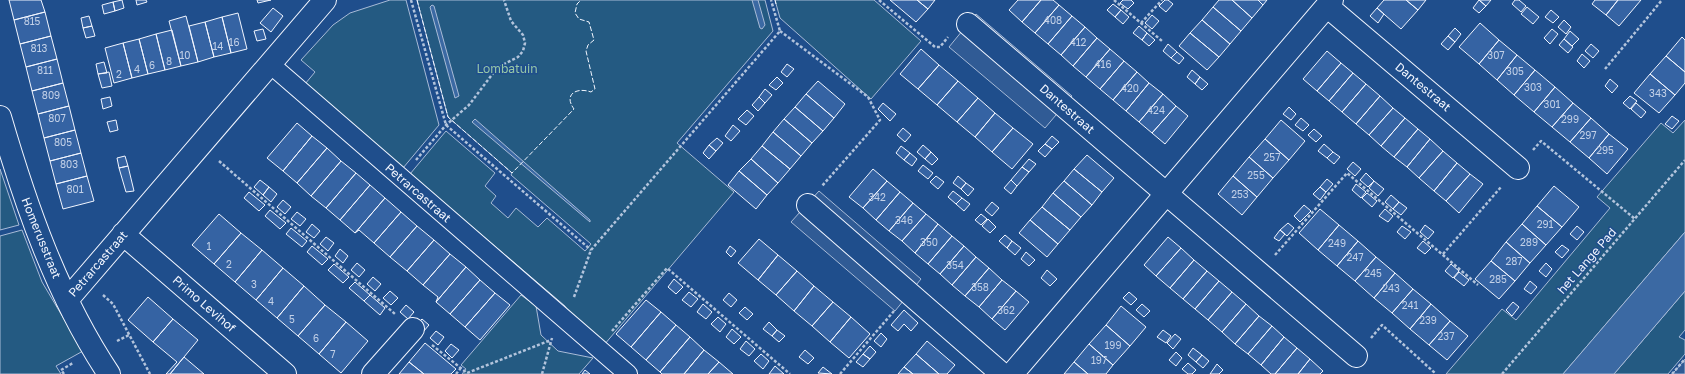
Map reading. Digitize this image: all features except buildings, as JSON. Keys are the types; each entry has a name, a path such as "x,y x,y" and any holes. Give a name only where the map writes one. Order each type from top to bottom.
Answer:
{"street":[{"name":"Petrarcastraat","path":"67,300 326,0"},
{"name":"Dantestraat","path":"1012,374 1330,3 1518,168"},
{"name":"Dantestraat","path":"968,24 1356,356"},
{"name":"Petrarcastraat","path":"270,64 566,321"},
{"name":"Homerusstraat","path":"0,117 39,239 67,300 94,352 109,374"},
{"path":"808,205 1002,374"},
{"name":"Primo Levihof","path":"123,234 285,374"},
{"path":"566,321 628,374"},
{"path":"373,374 412,329"}],"path":[{"path":"411,0 446,125 591,250"},
{"path":"402,179 446,125 469,105 494,72 504,64 518,57 523,51 525,43 523,35 511,21 504,0"},
{"path":"771,0 780,31 868,97 880,120 808,205"},
{"path":"879,0 935,47 940,47"},
{"path":"1114,0 1162,41"},
{"path":"1141,24 1162,0"},
{"path":"1605,68 1662,0"},
{"path":"542,374 551,340 566,321 591,250 780,31"},
{"path":"1443,254 1540,141 1635,219"},
{"path":"200,145 412,329 460,369 467,373 551,340"},
{"name":"het Lange Pad","path":"1502,374 1685,160"},
{"path":"1259,273 1348,172 1478,285"},
{"path":"597,348 667,268 790,374"},
{"path":"84,280 113,304 150,374"},
{"path":"840,374 909,292"},
{"path":"1356,356 1382,325 1436,374"},
{"path":"1672,374 1685,359"},
{"path":"456,374 460,369"}],"green space":[{"path":"390,0 406,0 439,125 403,168 305,84 315,72 301,60 333,25 350,13"},
{"name":"Lombatuin","path":"417,0 765,0 773,31 677,143 734,192 604,345 571,316 565,306 410,174 446,131 495,173 485,186 496,196 491,203 508,218 516,208 538,227 547,218 585,251 591,244 511,175 512,173 448,117"},
{"path":"775,0 874,0 921,41 871,99 780,18"},
{"path":"1685,120 1685,232 1563,374 1446,374 1502,309 1516,320 1610,208 1597,197 1661,123 1673,133"},
{"path":"0,169 19,225 0,230"},
{"path":"22,230 42,282 83,351 56,366 61,374 0,374 0,236"},
{"path":"1685,291 1685,330 1679,337 1685,340 1685,354 1668,374 1614,374"},
{"path":"521,295 536,306 541,335 558,351 593,358 579,374 462,374 466,369 461,365"}],"shaded area":[{"path":"752,0 758,0 765,25 762,29 760,28"},
{"path":"432,5 434,6 459,96 455,98 430,7"},
{"path":"976,14 1072,96 1045,128 949,47"},
{"path":"475,119 590,220 590,222 472,122"},
{"path":"819,191 921,279 895,311 791,222"},
{"path":"1685,232 1685,291 1614,374 1563,374"},
{"path":"1685,359 1685,374 1672,374 1676,370"}],"fence":[{"path":"417,0 448,117 512,173 574,109 570,99 573,93 581,90 591,92 595,89 586,51 588,45 594,40 589,22 579,19 575,13 577,4 581,0"},
{"path":"775,0 776,4"}]}
